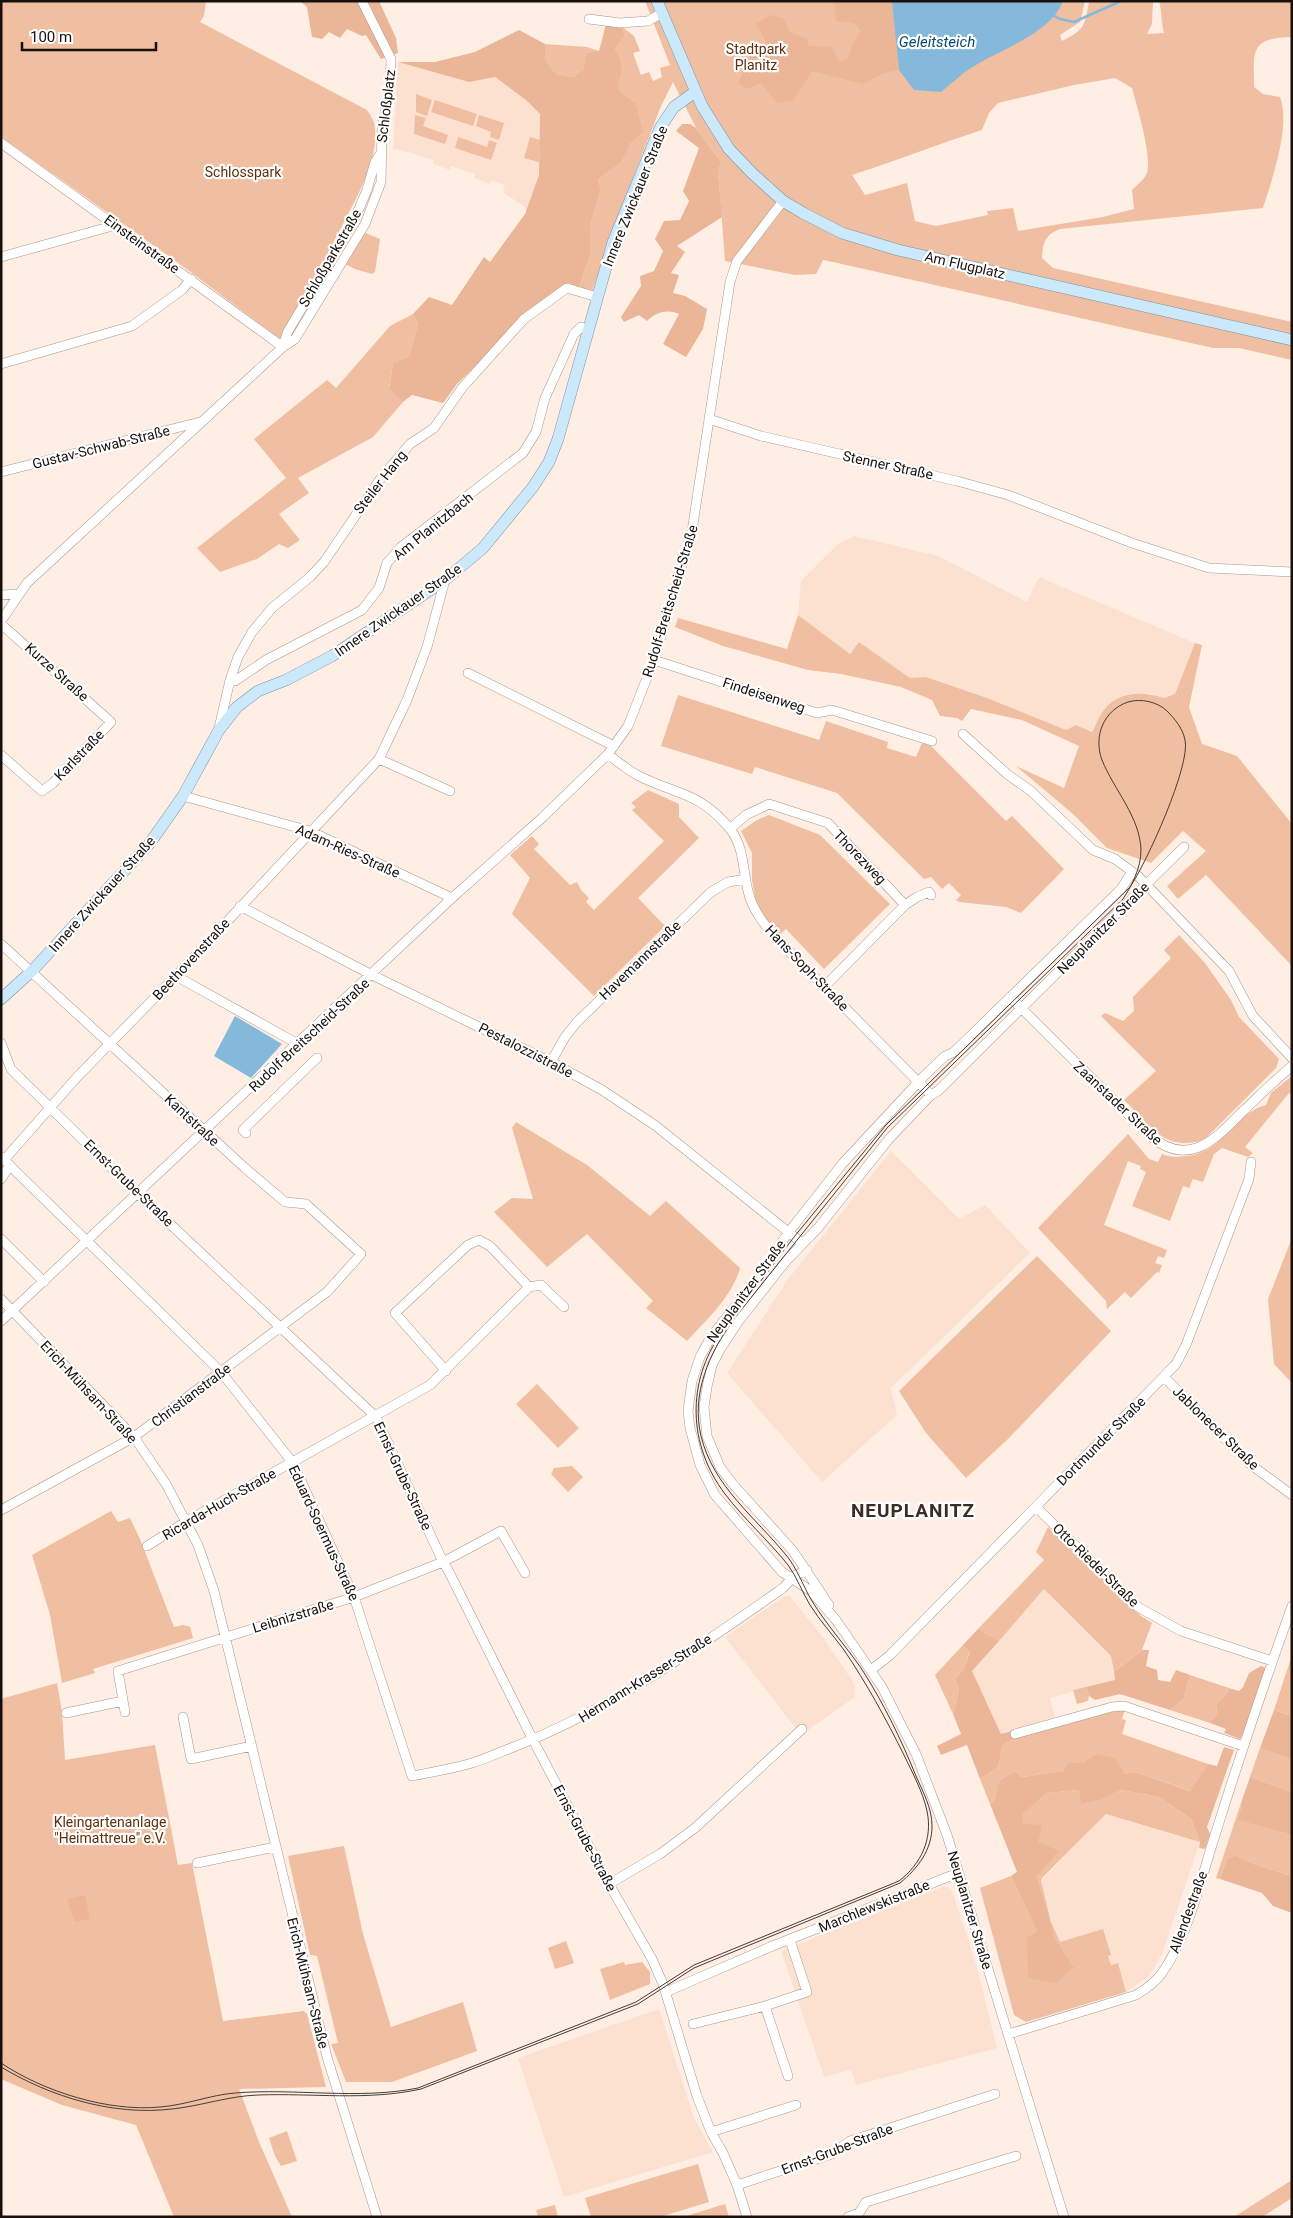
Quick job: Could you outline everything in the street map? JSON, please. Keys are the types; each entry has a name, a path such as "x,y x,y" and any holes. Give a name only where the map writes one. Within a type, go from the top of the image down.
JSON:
{"main road":[{"path":"657,1 695,92"},
{"name":"Am Flugplatz","path":"695,92 729,149 783,201 842,232 889,247 1292,340"},
{"name":"Innere Zwickauer Straße","path":"1,999 32,971 150,844 183,796 219,730 237,707 258,691 286,680 332,656 445,580 483,548 533,487 549,462 558,439 613,242 660,128 674,107 695,92"}],"street":[{"name":"Schloßplatz","path":"362,1 391,59 390,89 382,127 381,153"},
{"path":"589,19 620,23 648,21 662,13"},
{"name":"Einsteinstraße","path":"2,143 283,347"},
{"name":"Schloßparkstraße","path":"1,622 18,594 73,538 161,460 283,347 295,339 365,224 381,182 383,161 381,153"},
{"path":"709,418 730,282 737,261 783,201"},
{"path":"1,257 116,225"},
{"path":"1,364 132,326 182,290 191,279"},
{"name":"Steiler Hang","path":"219,730 230,680 238,657 252,632 272,608 310,577 324,562 356,512 381,478 410,444 434,428 462,388 524,319 567,288 597,297"},
{"name":"Am Planitzbach","path":"230,680 235,681 266,660 362,610 378,588 387,562 401,548 523,453 536,432 545,398 574,334 581,327 588,329"},
{"name":"Stenner Straße","path":"709,418 761,436 957,481 1008,495 1193,564 1209,568 1292,572"},
{"name":"Rudolf-Breitscheid-Straße","path":"1,1321 608,754 628,726 654,660 692,531 709,418"},
{"name":"Gustav-Schwab-Straße","path":"1,472 200,422"},
{"name":"Beethovenstraße","path":"1,1178 5,1161 78,1076 176,976 379,759 406,700 423,656 445,580"},
{"path":"1,595 18,594"},
{"name":"Kurze Straße","path":"1,622 112,722"},
{"name":"Findeisenweg","path":"654,660 817,713 832,710 932,741"},
{"path":"468,673 614,746"},
{"name":"Karlstraße","path":"1,755 42,791 53,783 112,722"},
{"path":"964,734 1007,774 1031,791 1093,850 1115,859 1146,885 1229,971 1253,1016 1292,1058"},
{"name":"Hans-Soph-Straße","path":"608,754 636,774 698,799 711,808 730,829 742,854 750,899 765,925 918,1082"},
{"path":"379,759 450,791"},
{"name":"Adam-Ries-Straße","path":"183,796 310,831 452,898"},
{"name":"Thorezweg","path":"730,829 746,815 770,804 828,824 905,905"},
{"name":"Neuplanitzer Straße","path":"836,1620 828,1602 807,1570 725,1474 707,1436 704,1407 711,1369 721,1348 738,1322 802,1243 811,1236 889,1139 931,1095 938,1091 1022,1009 1184,847"},
{"name":"Neuplanitzer Straße","path":"1064,2217 947,1835 916,1754 871,1670 836,1620 812,1591 782,1572 715,1495 705,1477 692,1443 688,1411 694,1372 704,1347 776,1253 788,1233 843,1163 918,1082 945,1056 954,1052 1120,889 1132,872"},
{"name":"Havemannstraße","path":"551,1062 565,1037 577,1022 711,892 728,882 746,879"},
{"path":"824,986 905,905 929,892 931,895"},
{"name":"Pestalozzistraße","path":"240,906 372,975 551,1062 602,1090 656,1126 788,1233"},
{"name":"Kantstraße","path":"1,944 205,1132 285,1202 306,1204 361,1254"},
{"path":"176,976 298,1044"},
{"path":"1010,997 1022,1009"},
{"name":"Zaanstader Straße","path":"1022,1009 1159,1144 1185,1151 1205,1146 1224,1131 1292,1066"},
{"name":"Ernst-Grube-Straße","path":"1,1044 11,1069 137,1193 376,1417 443,1562 609,1884 652,1959 666,1992"},
{"name":"Rudolf-Breitscheid-Straße","path":"246,1133 243,1130 318,1058"},
{"path":"918,1082 931,1095"},
{"name":"Eduard-Soermus-Straße","path":"5,1161 221,1372 293,1463 354,1597 412,1776"},
{"name":"Dortmunder Straße","path":"871,1670 889,1656 1176,1364 1186,1345 1249,1179 1251,1162"},
{"name":"Neuplanitzer Straße","path":"788,1233 802,1243"},
{"path":"1,1239 44,1282"},
{"path":"446,1371 395,1313 468,1245 479,1240 490,1246 529,1288 541,1285 564,1307"},
{"name":"Christianstraße","path":"1,1510 134,1437 327,1292 361,1254"},
{"name":"Ricarda-Huch-Straße","path":"147,1546 187,1521 430,1386 529,1288"},
{"name":"Erich-Mühsam-Straße","path":"1,1299 134,1437 166,1484 198,1545 214,1591 327,2058 377,2217"},
{"name":"Jablonecer Straße","path":"1164,1377 1250,1464 1292,1495"},
{"name":"Otto-Riedel-Straße","path":"1036,1507 1138,1607 1181,1631 1272,1662"},
{"name":"Leibnizstraße","path":"125,1712 118,1671 354,1597 443,1562 501,1531 525,1573"},
{"name":"Hermann-Krasser-Straße","path":"412,1776 472,1763 534,1740 583,1717 633,1689 783,1588 792,1578 807,1570"},
{"name":"Allendestraße","path":"1009,2034 1136,1995 1150,1986 1162,1974 1178,1945 1243,1746 1292,1606"},
{"path":"66,1713 123,1701"},
{"path":"1015,1734 1112,1707 1124,1706 1243,1746"},
{"path":"183,1717 191,1759 252,1746"},
{"path":"609,1884 660,1854 695,1828 802,1729"},
{"path":"197,1863 275,1846"},
{"name":"Marchlewskistraße","path":"666,1992 958,1873"},
{"path":"693,2024 765,2006 807,1992 790,1940"},
{"path":"666,1992 697,2096 711,2132 723,2153 737,2185 747,2217"},
{"path":"765,2006 788,2076"},
{"name":"Ernst-Grube-Straße","path":"737,2185 832,2154 850,2141 995,2094"},
{"path":"711,2132 796,2105"},
{"path":"848,2217 859,2213 866,2202 1016,2156"}],"shaded area":[{"path":"398,62 469,82 495,77 526,100 540,114 539,175 527,209 503,192 505,185 491,180 489,184 474,178 475,174 451,166 450,170 433,164 434,160 393,149"},
{"path":"854,536 938,556 1027,602 1039,577 1195,643 1175,694 1164,698 1147,693 1102,711 1092,732 1076,725 1066,730 987,698 927,677 910,678 859,642 850,654 798,615 801,581 837,545"},
{"path":"891,1151 959,1219 985,1205 1030,1253 891,1388 897,1415 822,1482 727,1373 789,1278"},
{"path":"1044,1589 1111,1656 1115,1680 1050,1698 1055,1717 1001,1734 972,1671"},
{"path":"785,1596 790,1596 824,1639 854,1683 855,1697 801,1735 725,1637"},
{"path":"1106,1814 1200,1842 1162,1954 1149,1976 1126,1992 1118,1964 1111,1965 1108,1956 1110,1956 1060,1942 1051,1922 1041,1881"},
{"path":"942,1887 948,1887 952,1890 977,1967 997,2048 856,2085 851,2069 824,2077 781,1951"},
{"path":"659,2009 694,2118 713,2152 564,2197 518,2058"}],"green space":[{"name":"Schlosspark","path":"1,1 206,1 204,16 200,22 367,110 375,126 375,141 370,167 353,205 280,339 177,262 1,137"},
{"path":"300,1 379,1 396,38 398,53 381,59 366,35 362,36 347,29 340,38 329,32 322,39 312,37 307,7"},
{"name":"Stadtpark Planitz","path":"645,1 1085,1 1080,22 1060,35 1062,41 1080,30 1083,26 1089,1 1153,1 1152,24 1147,34 1164,33 1159,1 1292,1 1292,37 1268,40 1261,44 1255,56 1254,87 1263,94 1280,97 1283,109 1282,137 1279,152 1263,208 1060,229 1051,234 1046,240 1042,258 1053,268 1292,322 1292,360 1239,348 1213,348 823,260 816,274 795,275 725,261 718,171 721,162 696,128 673,82 661,106 614,227 592,292 579,287 590,256 590,226 601,189 598,180 622,162 630,142 635,102 621,95 617,88 621,64 615,48 621,26 634,36 640,51 633,53 641,75 649,72 653,81 662,77 660,68 670,65","holes":["1115,78 1132,88 1143,131 1148,165 1146,176 1132,190 1134,209 1103,217 1018,231 1013,208 987,211 988,215 936,226 915,221 907,183 865,195 852,175 982,130 989,113 998,103 1074,85"]},
{"name":"Stadtpark Planitz","path":"834,1 892,1 899,70 884,73 863,84 812,71 793,101 777,103 761,83 746,89 738,83 748,60 745,56 766,42 756,24 770,15 783,18 790,32 806,38 809,46 831,47 840,62 848,58 853,43 861,31 854,23 836,21"},
{"path":"606,24 621,26 624,36 615,48 621,63 618,89 635,102 643,132 630,143 622,162 598,180 601,189 590,226 590,256 579,287 568,283 525,318 457,384 443,403 412,395 403,402 389,389 393,363 409,356 418,324 413,314 429,297 452,305 484,257 490,262 525,214 539,175 540,114 526,100 495,77 469,82 398,62 435,62 475,52 519,30 545,44 545,59 556,74 573,77 584,69 586,54 599,51"},
{"path":"545,44 587,47 599,51 584,69 573,77 556,74 545,59"},
{"path":"416,94 432,100 427,116 416,112"},
{"path":"435,100 477,114 473,126 431,112"},
{"path":"415,115 426,118 423,126 448,135 445,144 414,134"},
{"path":"479,115 504,123 499,140 490,137 491,132 476,126"},
{"path":"682,124 690,124 696,128 721,162 718,171 722,217 677,246 685,252 671,273 679,275 673,293 685,296 707,309 703,329 686,357 663,344 679,314 662,312 654,315 647,321 639,315 624,322 621,317 641,286 640,276 654,271 663,251 655,239 664,221 680,220 689,201 683,191 699,148 676,131"},
{"path":"458,137 487,147 489,140 497,143 491,160 455,148"},
{"path":"530,137 540,140 539,162 524,158"},
{"path":"363,232 380,239 375,272 372,274 345,264"},
{"path":"413,314 418,324 409,356 393,363 389,388 403,402 373,437 298,478 309,493 279,514 300,540 288,548 279,544 257,559 220,572 197,548 286,478 254,439 327,380 336,388 390,326"},
{"path":"798,615 850,654 859,642 910,678 926,677 987,698 1066,730 1076,725 1092,732 1101,713 1109,704 1123,696 1147,694 1164,698 1175,694 1195,643 1202,645 1189,707 1202,744 1237,756 1292,824 1292,966 1206,875 1178,899 1167,886 1206,851 1183,831 1151,863 1107,848 1073,814 1016,766 1064,788 1079,746 1022,720 971,709 962,721 957,718 940,716 932,700 901,687 841,674 808,670 723,646 675,627 678,618 787,649"},
{"path":"678,695 819,740 826,721 888,742 887,748 916,757 922,743 931,746 1006,821 1012,816 1064,869 1021,913 1006,907 959,902 956,900 961,895 949,883 942,889 931,877 924,879 837,793 755,767 752,774 661,746"},
{"path":"648,790 679,804 679,817 699,838 638,898 665,926 594,996 512,914 530,878 510,855 532,836 539,844 534,849 570,885 577,882 581,890 589,898 586,902 594,910 664,841 632,810 636,807 631,803"},
{"path":"769,815 820,835 890,904 824,969 786,929 779,935 761,912 755,897 752,880 752,853 741,831 757,820"},
{"path":"1179,935 1205,963 1231,1000 1239,1017 1279,1059 1276,1068 1204,1140 1190,1143 1178,1142 1159,1134 1124,1100 1156,1071 1101,1016 1105,1013 1123,1021 1134,1011 1133,997 1171,958 1164,950"},
{"path":"1292,1076 1292,1095 1289,1093 1245,1147 1253,1153 1248,1157 1222,1148 1214,1154 1203,1182 1193,1179 1189,1188 1183,1186 1170,1221 1132,1206 1146,1172 1140,1169 1141,1166 1128,1161 1104,1225 1167,1250 1164,1258 1158,1256 1155,1263 1162,1265 1159,1273 1157,1272 1131,1298 1125,1292 1107,1309 1106,1301 1038,1228 1128,1134 1149,1159 1158,1162 1162,1154 1178,1157 1201,1152 1221,1139 1246,1115 1266,1105 1271,1093"},
{"path":"516,1122 587,1165 650,1216 666,1201 740,1268 725,1298 687,1341 646,1308 653,1301 587,1234 547,1267 494,1212 512,1198 533,1199 512,1128"},
{"path":"1292,1238 1292,1383 1274,1364 1268,1299"},
{"path":"1037,1256 1111,1331 1009,1438 966,1478 926,1433 899,1391"},
{"path":"537,1384 579,1428 558,1448 516,1404"},
{"path":"572,1466 583,1477 568,1492 551,1474 554,1468"},
{"path":"111,1511 118,1522 130,1518 174,1627 183,1625 190,1627 193,1638 93,1669 95,1673 62,1683 50,1615 32,1555"},
{"path":"1048,1527 1141,1616 1152,1623 1142,1650 1114,1672 1111,1656 1044,1589 999,1641 978,1629 1044,1560 1036,1552"},
{"path":"978,1629 999,1641 972,1671 1001,1734 1012,1731 1017,1737 1003,1745 998,1767 980,1779 967,1745 941,1755 937,1746 961,1734 953,1714 959,1689 955,1679 964,1668 970,1652 963,1645"},
{"path":"963,1645 970,1651 964,1668 955,1679 959,1689 953,1714 935,1675"},
{"path":"1142,1650 1149,1650 1146,1666 1157,1670 1158,1680 1170,1682 1176,1670 1190,1675 1184,1698 1170,1710 1120,1694 1095,1700 1089,1696 1086,1687 1115,1680 1114,1672"},
{"path":"1292,1655 1292,1716 1274,1710"},
{"path":"1261,1666 1266,1668 1246,1731 1240,1739 1224,1733 1226,1729 1210,1723 1217,1714 1216,1704 1225,1696 1229,1688 1239,1691 1243,1687 1249,1673"},
{"path":"1190,1675 1229,1688 1225,1696 1216,1704 1217,1714 1210,1723 1170,1710 1184,1698"},
{"name":"Kleingartenanlage \"Heimattreue\" e.V.","path":"57,1683 62,1712 65,1760 155,1745 178,1865 192,1863 223,2021 304,2011 307,2014 326,2087 239,2089 259,2142 292,2217 174,2217 136,2125 62,2105 1,2079 1,1699"},
{"path":"1086,1687 1089,1696 1088,1701 1077,1704 1073,1690"},
{"path":"1114,1709 1125,1709 1122,1719 1126,1720 1122,1734 1208,1764 1191,1791 1136,1772 1125,1774 1095,1754 1082,1763 1067,1763 1063,1771 1022,1777 1016,1771 999,1780 994,1801 990,1804 980,1779 998,1767 1003,1745 1017,1737"},
{"path":"1274,1710 1292,1716 1292,1760 1260,1748"},
{"path":"1224,1747 1234,1750 1207,1827 1210,1834 1205,1849 1199,1848 1200,1842 1191,1819 1159,1797 1121,1790 1101,1800 1081,1804 1078,1790 1047,1793 1022,1814 1023,1824 1042,1825 1038,1842 1059,1851 1037,1876 1055,1938 1074,1967 1056,1983 1028,1978 1027,1938 1037,1932 1011,1876 1017,1872 990,1804 994,1801 999,1780 1016,1771 1022,1777 1063,1771 1067,1763 1082,1763 1095,1754 1115,1758 1125,1774 1136,1772 1190,1791 1208,1764 1217,1766"},
{"path":"1260,1748 1292,1760 1292,1792 1250,1777"},
{"path":"1250,1777 1292,1792 1292,1835 1238,1820 1242,1807 1240,1806"},
{"path":"1078,1790 1081,1803 1101,1800 1121,1790 1159,1797 1191,1819 1200,1842 1106,1814 1042,1878 1041,1881 1051,1922 1060,1942 1103,1929 1111,1955 1108,1956 1111,1965 1118,1963 1126,1992 1026,2022 1014,2015 980,1888 1011,1876 1037,1932 1074,1967 1055,1938 1037,1876 1038,1842 1023,1824 1021,1814 1047,1793"},
{"path":"1240,1806 1242,1807 1239,1820 1292,1835 1292,1876 1254,1864 1235,1855 1227,1859 1220,1879 1216,1878"},
{"path":"344,1846 363,1934 391,2027 463,2002 477,2051 392,2082 346,2082 331,2044 338,2043 317,1956 310,1955 288,1856"},
{"path":"1235,1855 1254,1864 1292,1876 1292,1913 1273,1906 1262,1893 1220,1879 1227,1859"},
{"path":"85,1895 90,1919 75,1922 67,1899"},
{"path":"566,1941 574,1963 555,1969 548,1948"},
{"path":"624,1962 625,1965 642,1962 650,1972 650,1984 610,2000 600,1969"},
{"path":"287,2131 297,2161 281,2166 275,2156 269,2138"},
{"path":"698,2164 709,2202 660,2217 591,2217 585,2198"},
{"path":"1292,2180 1292,2198 1262,2217 1234,2217"},
{"path":"725,2204 729,2217 683,2217"},
{"path":"555,2205 558,2217 538,2217 536,2210"}],"water":[{"name":"Geleitsteich","path":"892,1 1063,1 1057,13 1036,32 982,61 941,92 914,90 899,70"},
{"path":"235,1016 282,1044 251,1078 214,1056"}],"waterway":[{"path":"1051,14 1060,19 1074,22 1121,1"}],"tram line":[{"path":"1,2063 37,2083 78,2098 99,2103 140,2108 170,2106 235,2093 350,2094 418,2088 636,2002 694,1965 899,1881 914,1867 924,1850 928,1831 927,1811 917,1782 868,1689 844,1650 810,1605 791,1570 732,1503 713,1475 704,1455 698,1434 697,1392 710,1351 722,1332 794,1237 886,1125 1130,887 1137,875 1146,858 1166,814 1185,753 1185,740 1182,732 1176,721 1167,711 1159,705 1149,702 1138,700 1128,702 1113,711 1107,718 1100,733 1099,742 1102,760 1131,815 1140,838 1141,850 1138,870 1133,882 1130,888 1123,899 887,1128 733,1320 716,1347 700,1390 698,1405 701,1436 715,1470 736,1500 790,1560 817,1610 855,1659 869,1681 904,1748 927,1800 932,1819 930,1843 923,1858 913,1871 900,1883 694,1968 638,2004 421,2089 401,2093 360,2096 247,2096 172,2109 127,2110 83,2102 62,2095 20,2078 1,2067"}],"district":[{"name":"NEUPLANITZ","path":"913,1510"}]}
